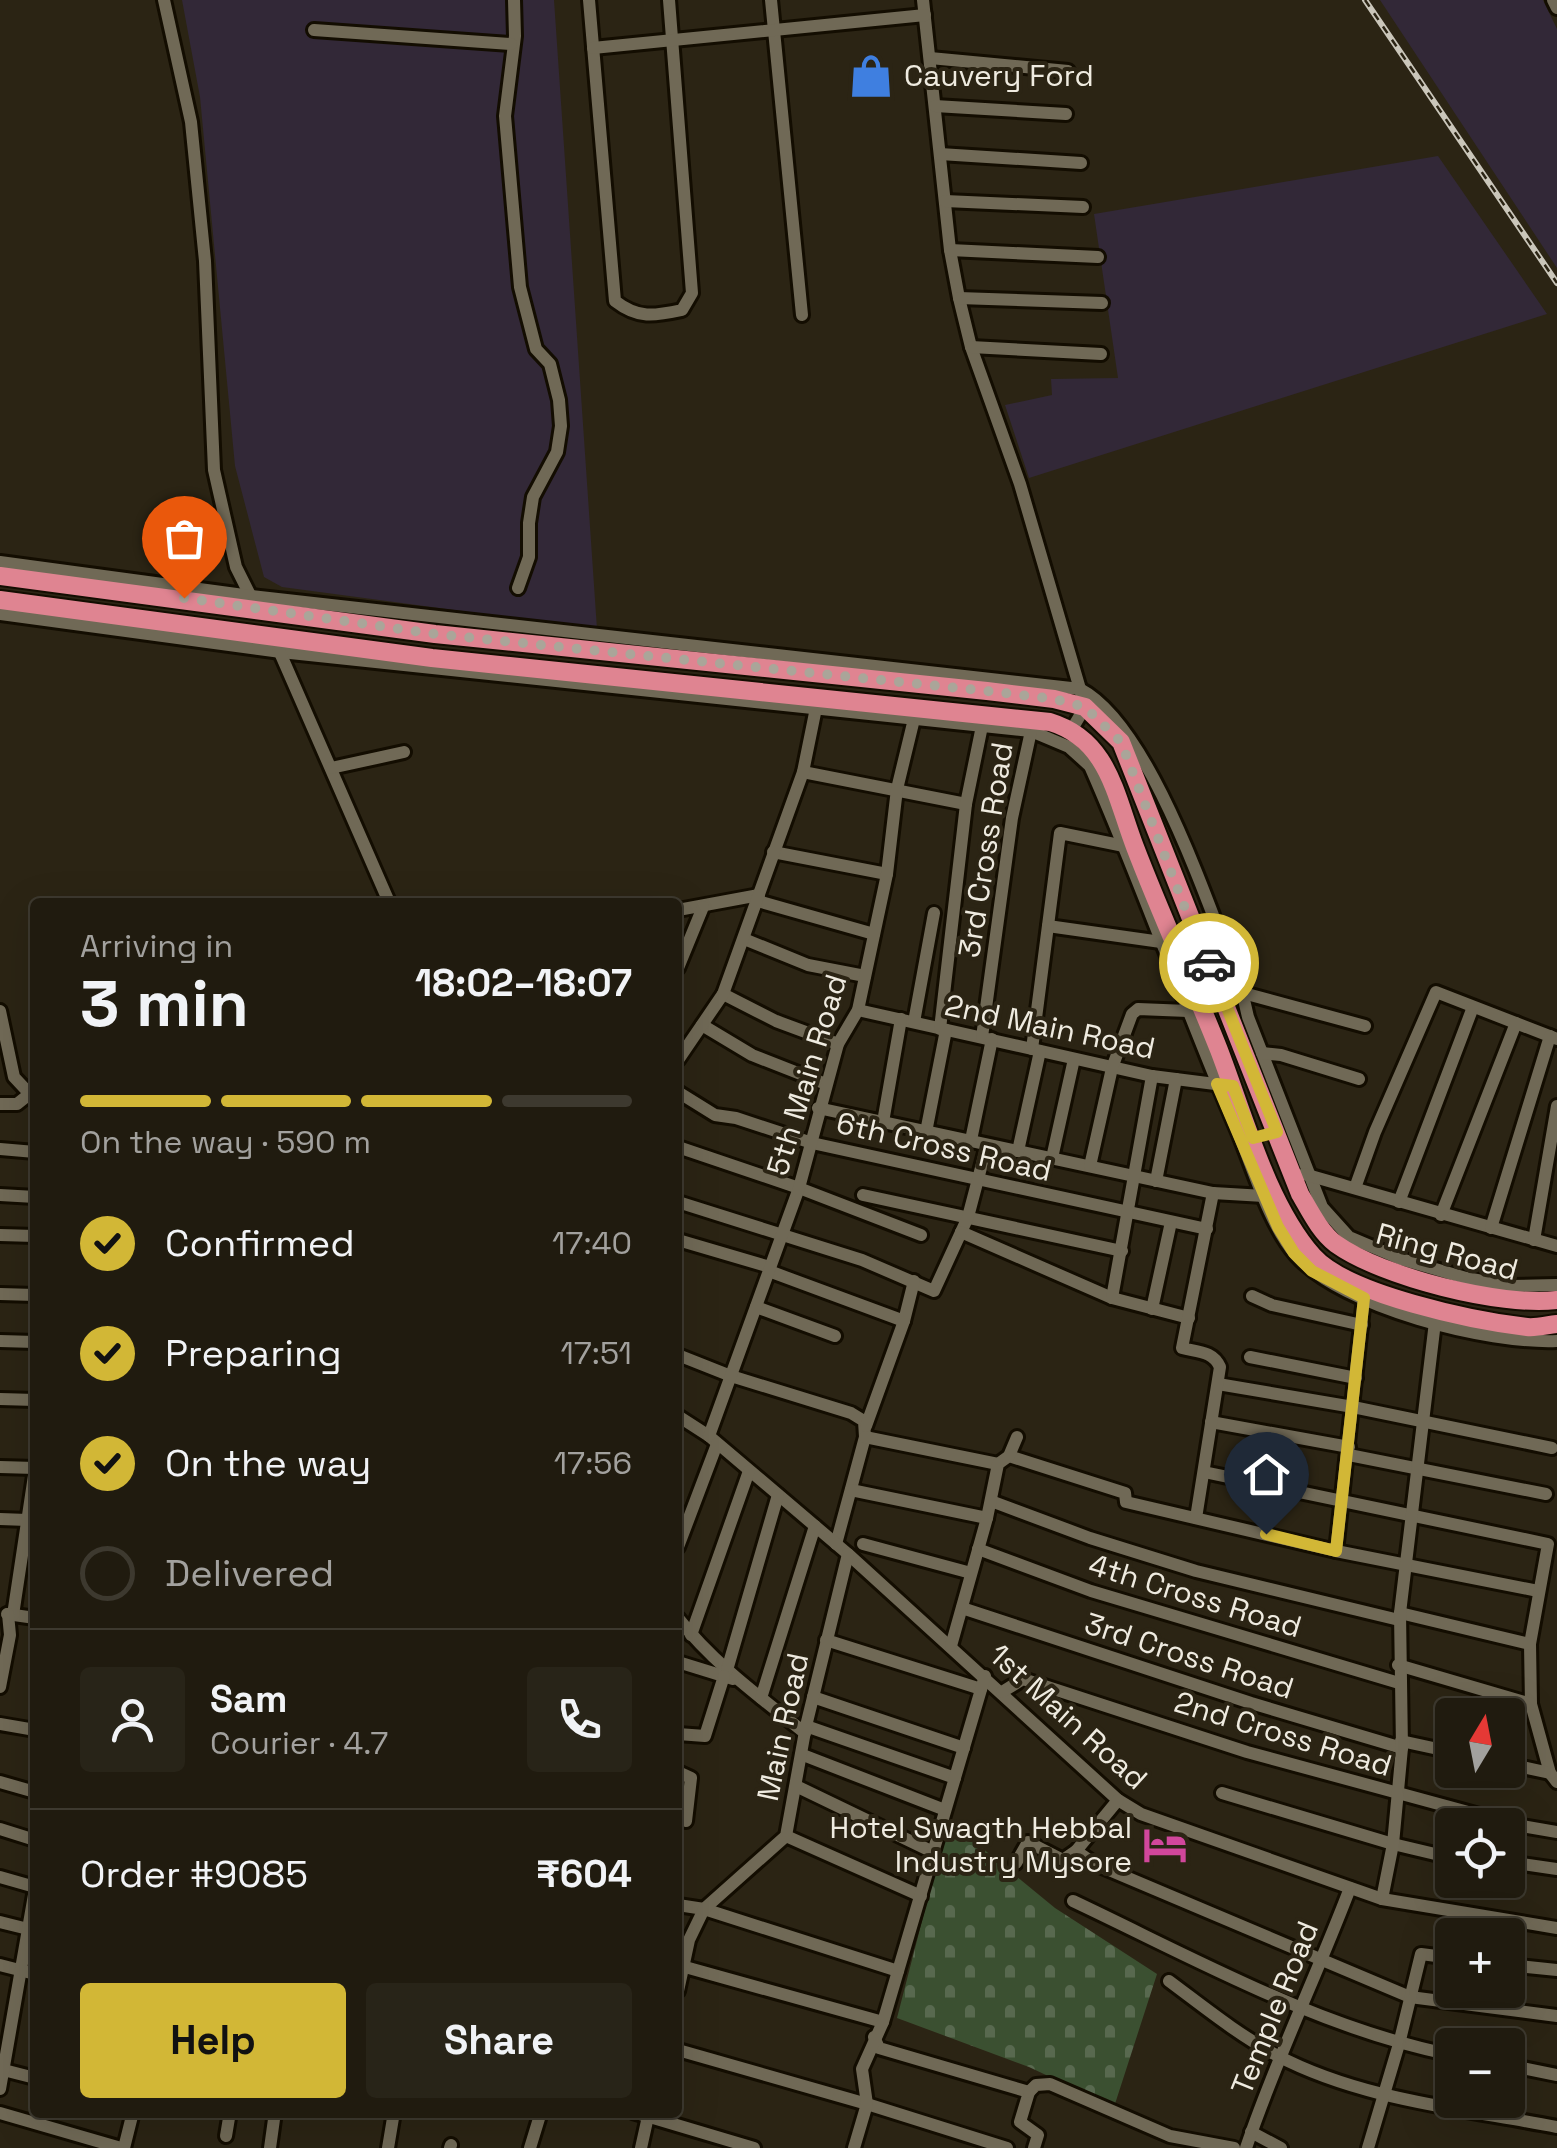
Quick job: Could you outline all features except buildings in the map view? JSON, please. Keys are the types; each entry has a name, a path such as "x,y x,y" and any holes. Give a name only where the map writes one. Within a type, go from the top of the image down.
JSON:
{"highway":[{"path":"0,576 254,602 435,634 1054,699 1083,698"},
{"path":"0,600 432,658 1050,722 1072,729"},
{"name":"Ring Road","path":"1083,698 1121,742 1277,1132 1300,1174 1300,1194 1333,1242 1374,1266 1443,1285 1531,1303 1557,1300"},
{"name":"Ring Road","path":"1072,729 1100,756 1225,1085 1253,1138 1270,1193 1316,1260 1364,1288 1437,1309 1530,1328 1557,1324"},
{"path":"1253,1138 1277,1132"}],"street":[{"path":"164,0 191,122 206,261 214,470 236,567 254,602"},
{"path":"514,0 515,36 505,116 520,287 536,349 550,364 559,400 560,426 557,452 533,497 529,557 518,588"},
{"path":"590,0 616,301 631,313 659,315 682,310 692,293 669,0"},
{"path":"771,0 802,315"},
{"path":"1553,0 1557,8"},
{"path":"593,48 672,42 924,7 950,250 959,298 971,347 1020,484 1083,698 1072,729"},
{"path":"314,30 512,44"},
{"path":"930,58 1068,71"},
{"path":"935,106 1066,114"},
{"path":"940,154 1081,163"},
{"path":"945,201 1083,208"},
{"path":"950,250 1098,258"},
{"path":"959,298 1102,303"},
{"path":"971,347 1101,354"},
{"path":"0,562 254,602"},
{"path":"0,614 281,652 1031,731 1069,747 1090,766 1188,1011 1225,1085 1294,1253 1312,1271 1406,1315 1500,1337 1557,1342"},
{"path":"266,634 281,652 387,898"},
{"path":"1083,698 1112,712 1148,763 1242,991 1300,1174 1322,1207 1349,1237 1400,1259 1510,1286 1557,1285"},
{"path":"682,1054 722,994 744,939 803,772 816,708"},
{"name":"5th Main Road","path":"682,1535 730,1376 799,1188 838,1044 858,1010 887,874 897,789 914,719"},
{"path":"926,1132 943,1029 966,804 982,726"},
{"name":"3rd Cross Road","path":"971,1140 1012,818 1031,731"},
{"path":"331,768 404,752"},
{"path":"803,772 966,804"},
{"path":"1018,1151 1036,1050 1060,833 1124,846"},
{"path":"774,852 887,874"},
{"path":"682,910 758,898 874,934"},
{"path":"682,958 703,908"},
{"path":"882,1122 934,913"},
{"path":"1048,926 1161,942"},
{"path":"744,939 808,965 865,976"},
{"path":"1221,987 1365,1026"},
{"path":"1355,1188 1436,992 1554,1037 1491,1228"},
{"path":"722,994 776,1021 838,1044"},
{"path":"1399,1202 1473,1007"},
{"path":"1090,1166 1112,1068 1129,1019 1138,1009 1188,1011"},
{"name":"2nd Main Road","path":"858,1010 1112,1068 1225,1085"},
{"path":"0,1011 14,1077 30,1091"},
{"path":"1441,1215 1516,1023"},
{"path":"702,1025 752,1055 826,1084"},
{"path":"1262,1053 1306,1062 1360,1080"},
{"path":"1052,1158 1074,1059"},
{"path":"1112,1298 1152,1076"},
{"path":"1156,1181 1176,1079"},
{"path":"0,1104 16,1104 30,1093"},
{"name":"6th Cross Road","path":"682,1095 715,1116 736,1118 812,1142 1207,1229"},
{"path":"1534,1240 1557,1106"},
{"path":"818,1108 1213,1193 1270,1193"},
{"path":"682,1203 783,1233 934,1292 968,1216 987,1145"},
{"path":"0,1149 30,1152"},
{"path":"682,1149 799,1188 921,1236"},
{"path":"1300,1174 1557,1246"},
{"path":"1196,1518 1220,1367 1216,1358 1182,1348 1213,1193"},
{"path":"862,1194 1122,1252"},
{"path":"0,1195 30,1196"},
{"path":"1152,1308 1171,1222"},
{"path":"961,1232 1112,1298 1189,1318"},
{"path":"0,1235 30,1236"},
{"path":"682,1241 770,1269 904,1320"},
{"path":"836,1544 865,1432 914,1281"},
{"path":"0,1294 30,1295"},
{"path":"1252,1296 1272,1306 1362,1325"},
{"path":"1336,1551 1364,1298"},
{"path":"756,1308 835,1336"},
{"path":"1382,1899 1398,1795 1400,1617 1435,1322"},
{"path":"0,1341 30,1342"},
{"path":"682,1357 730,1376 850,1413 864,1421 865,1432"},
{"path":"1250,1358 1356,1378"},
{"path":"1218,1384 1552,1448"},
{"path":"0,1399 30,1400"},
{"name":"1st Main Road","path":"682,1419 713,1440 848,1554 951,1646 983,1683 1002,1692 1118,1800 1140,1814 1382,1899 1557,1928"},
{"path":"1211,1422 1546,1494"},
{"path":"865,1432 1003,1460 1125,1492 1126,1502 1336,1551 1538,1592"},
{"path":"951,1646 1003,1460 1017,1437"},
{"path":"0,1467 30,1468"},
{"path":"691,1635 749,1471"},
{"path":"1204,1472 1548,1544 1530,1644 1531,1704 1554,1778"},
{"path":"851,1490 987,1518"},
{"path":"682,1734 705,1736 730,1676 778,1496"},
{"path":"0,1687 10,1635 7,1614 30,1500"},
{"path":"991,1501 1196,1572 1530,1644"},
{"path":"0,1518 27,1520"},
{"path":"761,1698 814,1526"},
{"path":"863,1544 971,1573"},
{"name":"4th Cross Road","path":"978,1550 1092,1592 1399,1683"},
{"name":"Main Road","path":"682,1960 704,1910 786,1836 805,1730 848,1554"},
{"name":"3rd Cross Road","path":"962,1608 1251,1703 1401,1744 1435,1749"},
{"path":"682,1623 730,1676 805,1730 955,1778"},
{"path":"826,1640 983,1683 883,2022 862,2069 868,2104 854,2148"},
{"path":"682,1663 730,1676"},
{"path":"1398,1665 1531,1704"},
{"name":"2nd Cross Road","path":"1002,1692 1023,1679 1247,1752 1398,1795 1557,1832"},
{"path":"813,1697 964,1748"},
{"path":"0,1724 30,1729"},
{"path":"803,1755 945,1810"},
{"path":"1525,1769 1554,1778"},
{"path":"682,1774 691,1778 686,1821"},
{"path":"0,1782 30,1791"},
{"path":"796,1786 933,1852"},
{"path":"1222,1793 1435,1854"},
{"path":"1016,1863 1028,1842 1063,1860 1076,1852 1118,1800"},
{"path":"0,1830 30,1839"},
{"path":"786,1836 922,1896"},
{"path":"1076,1852 1095,1864 1410,1997 1557,2016"},
{"path":"1525,1865 1557,1870"},
{"path":"0,1877 30,1886"},
{"name":"Temple Road","path":"1246,2148 1350,1888"},
{"path":"1073,1901 1301,2008 1400,2044 1435,2051"},
{"path":"682,1906 898,1971"},
{"path":"0,2089 6,2015 28,1972 30,1917"},
{"path":"0,1922 28,1929"},
{"path":"1368,2148 1400,2044 1420,1954 1435,1956"},
{"path":"0,1965 28,1972"},
{"path":"1525,1966 1557,1970"},
{"path":"682,1967 883,2022"},
{"path":"1169,1981 1239,2034 1280,2057 1338,2081 1386,2094 1557,2126"},
{"path":"874,2037 879,2048 1028,2092"},
{"path":"682,2051 1007,2148"},
{"path":"2,2069 30,2077"},
{"path":"1525,2069 1557,2075"},
{"path":"1034,2148 1038,2135 1020,2122 1028,2092 1036,2085 1050,2084 1168,2142 1234,2148"},
{"path":"0,2113 122,2148 132,2118"},
{"path":"226,2136 229,2118"},
{"path":"270,2148 274,2118"},
{"path":"388,2148 393,2118"},
{"path":"530,2148 539,2118"},
{"path":"641,2148 648,2118"},
{"path":"659,2118 754,2148"},
{"path":"1252,2132 1282,2148"}],"shaded area":[{"path":"182,0 554,0 597,629 282,587 264,577 235,466 200,97"},
{"path":"1380,0 1543,0 1557,29 1557,268"},
{"path":"1438,156 1547,314 1029,478 1005,405 1052,395 1051,379 1118,378 1094,214"}],"green space":[{"path":"948,1820 1055,1908 1157,1974 1114,2107 1029,2067 897,2018"}],"railway":[{"path":"1365,0 1557,283"}],"way so far":[{"path":"184,598 435,634 987,691 1085,707 1121,742 1209,963"}],"place":[{"name":"Cauvery Ford","path":"871,76"},
{"name":"Hotel Swagth Hebbal Industry Mysore","path":"1165,1845"}],"route":[{"path":"1209,963 1277,1132 1253,1138 1233,1086 1217,1084 1278,1227 1294,1253 1312,1271 1364,1298 1336,1551 1266,1534"}]}
